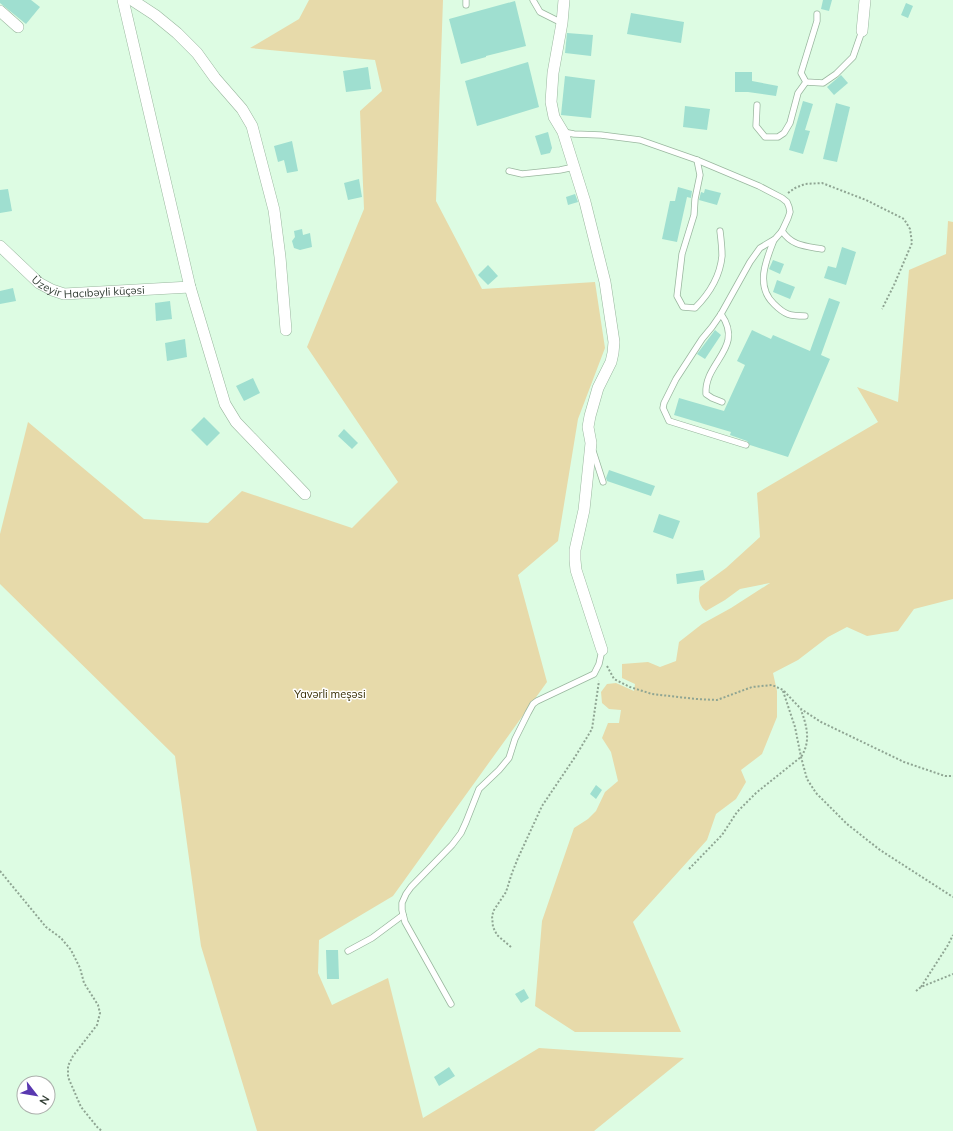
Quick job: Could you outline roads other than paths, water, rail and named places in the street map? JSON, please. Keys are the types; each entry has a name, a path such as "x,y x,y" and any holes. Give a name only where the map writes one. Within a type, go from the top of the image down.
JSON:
{"street":[{"path":"123,0 190,287 225,404 236,422 305,494"},
{"path":"132,0 155,15 177,33 197,53 215,78 242,109 252,126 274,210 280,257 286,330"},
{"path":"564,0 562,22 553,73 551,102 554,117 563,132 585,202 605,282 614,342 610,362 592,405 588,427 591,443 584,510 575,550 576,570 602,650"},
{"path":"862,31 865,0"},
{"path":"0,11 18,27"},
{"name":"Üzeyir Hacıbəyli küçəsi","path":"0,246 39,283 64,294 190,287"}],"lane":[{"path":"533,0 540,12 562,22"},
{"path":"806,82 801,73 817,21 817,14"},
{"path":"806,82 823,83 836,74 853,57 862,31"},
{"path":"756,105 756,126 765,137 778,137 784,133 790,123 798,93 806,82"},
{"path":"563,132 640,140 697,160 759,186 787,202 790,212 782,232 774,240 760,248 721,314 702,339 676,379 663,408 669,421 746,445"},
{"path":"697,160 700,175 695,199 694,215 682,254 677,296 684,307 695,308 712,289 719,272 722,256 720,231"},
{"path":"509,171 522,174 574,167"},
{"path":"782,232 794,243 822,249"},
{"path":"774,240 763,273 762,281 764,290 769,300 781,311 790,316 804,316"},
{"path":"721,314 724,318 728,331 728,342 725,351 711,373 706,394 722,402"},
{"path":"591,443 603,482"},
{"path":"452,1004 405,922 402,903 411,887 440,859 460,833 479,789 509,758 515,739 533,704 594,674 599,664 602,650"},
{"path":"348,951 372,938 403,915"}],"park label":[{"name":"Yavərli meşəsi","path":"330,694"}]}
